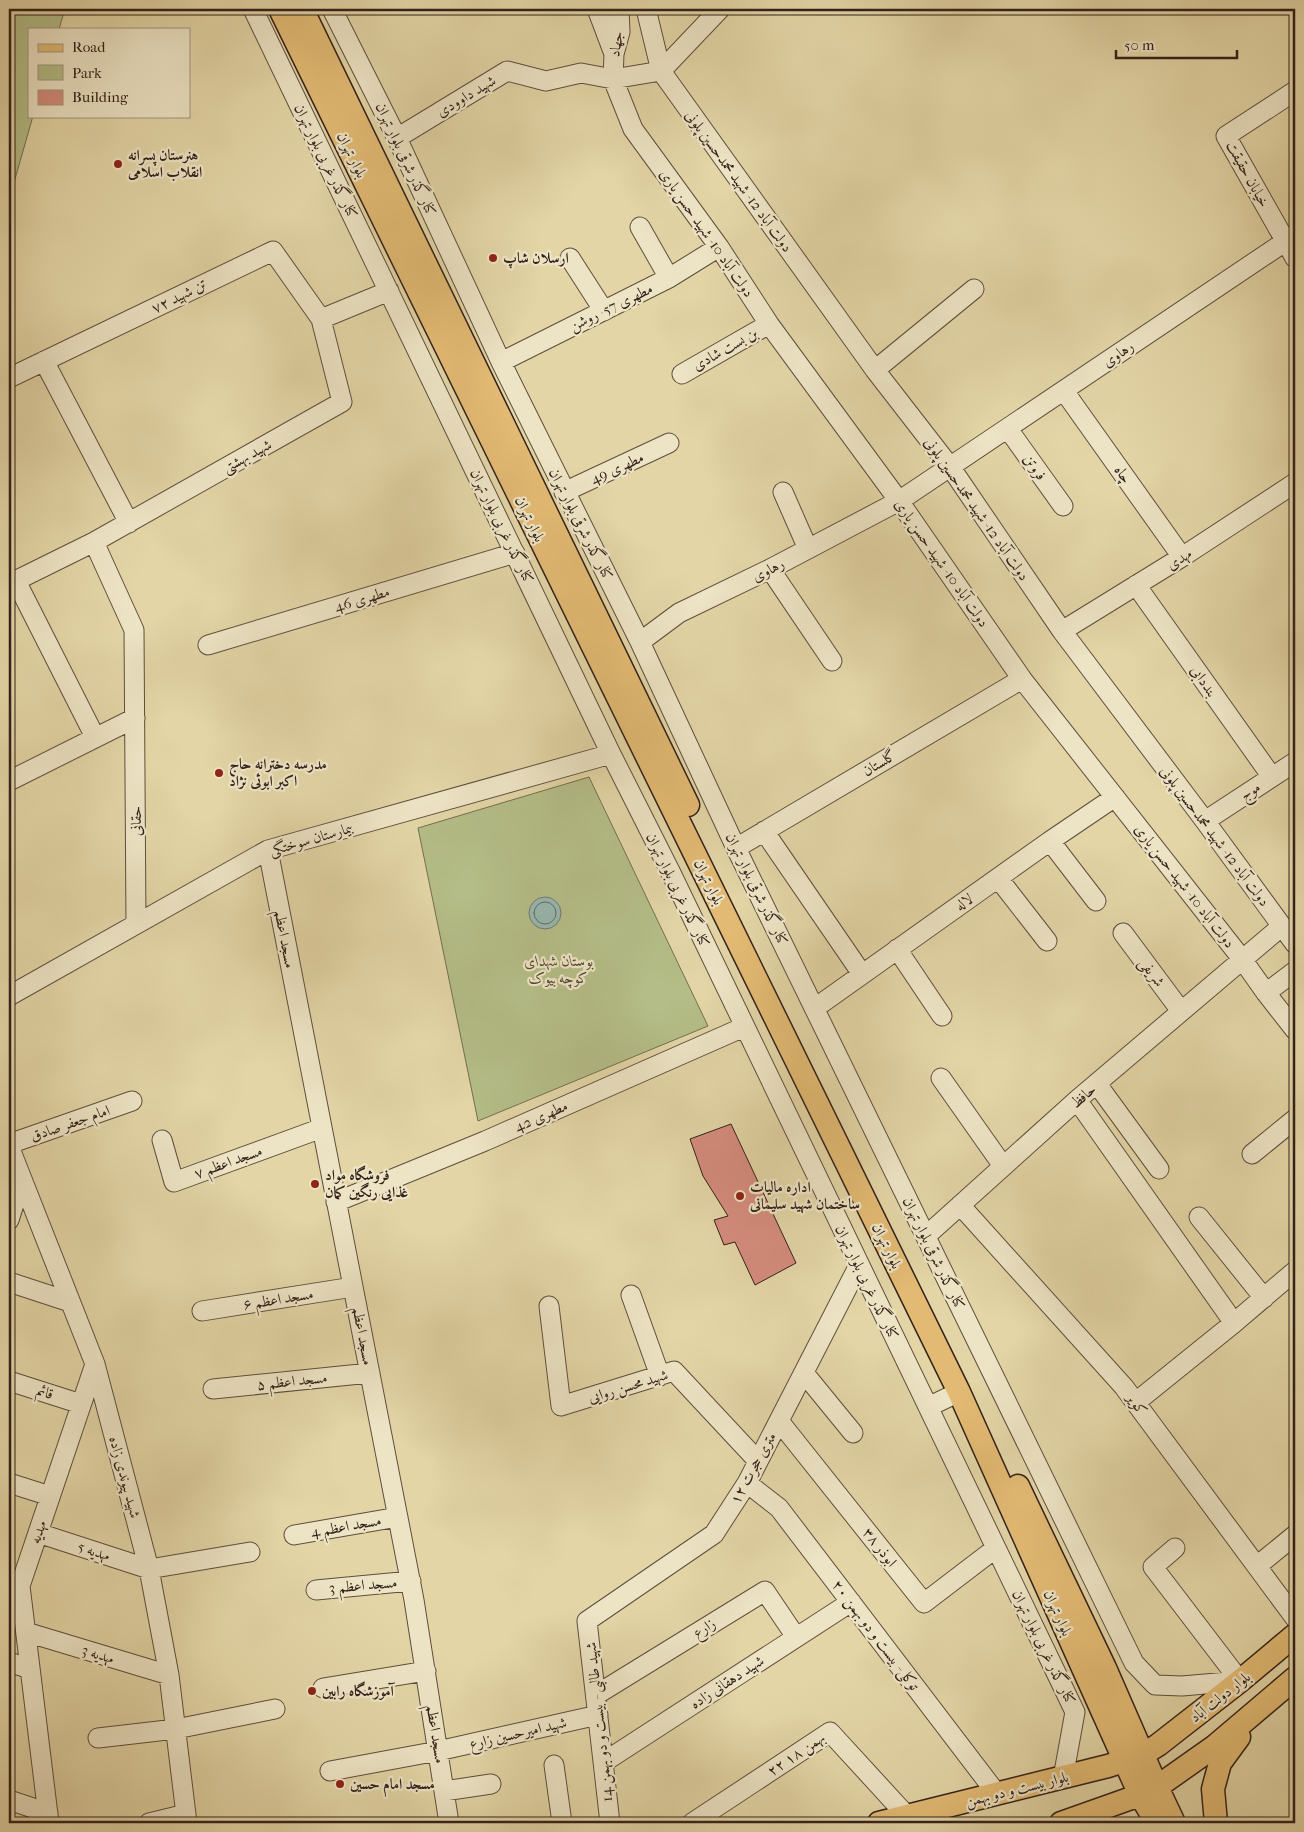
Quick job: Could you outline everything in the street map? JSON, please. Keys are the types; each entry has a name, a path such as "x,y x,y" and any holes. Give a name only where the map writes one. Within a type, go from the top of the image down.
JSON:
{"main road":[{"name":"بلوار تهران","path":"280,9 959,1392 1134,1758"},
{"name":"بلوار تهران","path":"302,9 1105,1668 1134,1758"},
{"name":"بلوار دولت آباد","path":"1134,1758 1179,1729 1295,1635"},
{"path":"1062,1823 1148,1791 1215,1746 1295,1678"},
{"path":"1216,1823 1213,1789 1220,1763 1263,1705"},
{"name":"بلوار بیست و دو بهمن","path":"878,1823 1063,1778 1134,1758"},
{"path":"1134,1758 1148,1791 1157,1823"},
{"path":"1148,1791 1174,1823"}],"street":[{"name":"کنار گذر غربی بلوار تهران","path":"253,9 1075,1712 1063,1778"},
{"name":"کنار گذر شرقی بلوار تهران","path":"332,9 397,138 501,362 564,492 640,642 736,848 1134,1663 1155,1685 1182,1686 1240,1681"},
{"path":"597,9 614,54"},
{"name":"جهاد","path":"613,79 614,54 620,32 619,9"},
{"path":"646,9 661,71"},
{"path":"661,71 720,9"},
{"name":"شهید داوودی","path":"397,138 507,72 546,81 581,73 613,79 661,71"},
{"name":"دولت آباد 12- شهید محمدحسین پلونی","path":"661,71 874,370 951,468 1062,631 1295,944"},
{"name":"دولت آباد 10- شهید حسن یاری","path":"613,79 633,129 719,248 769,324 900,501 1022,679 1242,959 1295,1030"},
{"name":"خیابان حقیقت","path":"1295,91 1226,136 1295,258"},
{"path":"640,227 669,278"},
{"name":"رهاوی","path":"640,642 679,614 900,501 1286,241"},
{"name":"مطهری 57- روشن","path":"501,362 669,278 719,248"},
{"name":"۷۲ تن شهید","path":"9,378 273,251 321,319"},
{"path":"570,258 604,311"},
{"path":"874,370 974,289"},
{"path":"321,319 389,291"},
{"name":"شهید بهشتی","path":"12,582 129,523 342,402 321,319"},
{"name":"بن بست شادی","path":"682,374 769,324"},
{"path":"44,361 129,523"},
{"name":"چاه","path":"1064,391 1182,557"},
{"name":"فروتن","path":"1008,429 1063,506"},
{"name":"مطهری 49","path":"564,492 669,443"},
{"name":"مهدی","path":"1062,631 1182,557 1295,483"},
{"path":"782,492 808,549"},
{"name":"حقانی","path":"94,542 134,630 136,924"},
{"name":"مطهری 46","path":"208,645 515,553"},
{"path":"770,569 832,661"},
{"path":"12,582 95,737"},
{"name":"بنددابی","path":"1136,585 1272,777"},
{"name":"گلستان","path":"736,848 1022,679"},
{"path":"9,781 135,718"},
{"name":"بیمارستان سوختگی","path":"9,996 268,850 611,754"},
{"name":"موج","path":"1205,821 1295,762"},
{"name":"لاله","path":"815,1008 1115,797"},
{"path":"764,831 862,974"},
{"path":"1050,841 1096,901"},
{"name":"مسجد اعظم","path":"268,850 411,1581 449,1823"},
{"path":"998,878 1047,941"},
{"name":"حافظ","path":"926,1236 1078,1100 1282,926"},
{"name":"شریفی","path":"1123,933 1182,1011"},
{"path":"898,949 942,1016"},
{"path":"1266,993 1295,971"},
{"name":"مطهری 42","path":"336,1202 485,1141 744,1028"},
{"path":"941,1078 1003,1166"},
{"path":"1097,1084 1159,1169"},
{"path":"1078,1100 1234,1323"},
{"name":"امام جعفر صادق","path":"9,1145 132,1101"},
{"path":"1252,1154 1295,1119"},
{"name":"مسجد اعظم ۷","path":"162,1140 174,1182 322,1128"},
{"name":"شهید پیوندی زاده","path":"9,1145 17,1182 95,1364 149,1569 170,1676 186,1818"},
{"path":"9,1220 17,1182"},
{"name":"کویر","path":"960,1205 1124,1387 1295,1618"},
{"path":"1199,1217 1264,1298"},
{"name":"۱۲ متری حجرت","path":"588,1620 714,1534 747,1483 859,1265"},
{"path":"1136,1402 1295,1271"},
{"path":"9,1282 70,1302"},
{"name":"مسجد اعظم ۶","path":"202,1311 353,1287"},
{"path":"631,1295 660,1376"},
{"name":"شهید محسن روایی","path":"548,1306 560,1406 674,1371 758,1461"},
{"name":"مهدیه","path":"48,1818 26,1632 14,1585 38,1533 95,1364"},
{"name":"مسجد اعظم ۵","path":"213,1389 370,1373"},
{"path":"804,1373 853,1434"},
{"name":"قائم","path":"9,1380 81,1404"},
{"path":"928,1407 959,1392"},
{"name":"۳۸ ابوذر","path":"779,1420 924,1603 996,1548"},
{"path":"9,1483 50,1496"},
{"name":"توکلی- بیست و دو بهمن ۲۰","path":"747,1483 779,1508 997,1794"},
{"name":"مسجد اعظم 4","path":"294,1535 398,1517"},
{"name":"مهدیه 5","path":"38,1533 149,1569"},
{"path":"1257,1566 1295,1535"},
{"path":"1174,1548 1153,1567 1240,1681"},
{"path":"149,1569 250,1552"},
{"path":"1059,1572 1083,1560"},
{"name":"مسجد اعظم 3","path":"316,1590 411,1581"},
{"name":"زارع","path":"596,1695 765,1591 796,1637"},
{"name":"شهید دهقانی زاده","path":"604,1762 850,1602"},
{"name":"شهید طالبی - بیست و دو بهمن 14","path":"588,1620 610,1823"},
{"name":"مهدیه 3","path":"26,1632 170,1676"},
{"path":"9,1662 30,1669"},
{"path":"323,1688 426,1671"},
{"path":"98,1738 176,1729 275,1709"},
{"name":"شهید امیرحسین زارع","path":"330,1771 438,1751 598,1715"},
{"name":"۲۲ بهمن ۱۸","path":"692,1823 830,1732 907,1816"},
{"path":"554,1765 562,1823"},
{"path":"444,1791 491,1784"},
{"path":"9,1800 48,1818"},
{"path":"149,1823 186,1818"}],"green space":[{"path":"9,9 65,9 59,28 28,28 28,118 32,118 9,200"},
{"name":"بوستان شهدای کوچه بیوک","path":"589,777 708,1026 478,1121 418,828"}],"water":[{"path":"545,897 557,901 561,913 557,925 545,929 533,925 529,913 533,901"}],"building":[{"name":"اداره مالیات ساختمان شهید سلیمانی","path":"731,1124 796,1263 755,1285 735,1242 724,1245 714,1220 728,1216 703,1176 690,1139"}],"place":[{"name":"هنرستان پسرانه انقلاب اسلامی","path":"118,164"},
{"name":"ارسلان شاپ","path":"493,258"},
{"name":"مدرسه دخترانه حاج اکبر ابوئی نژاد","path":"219,773"},
{"name":"فروشگاه مواد غذایی رنگین کمان","path":"315,1184"},
{"name":"اداره مالیات ساختمان شهید سلیمانی","path":"740,1196"},
{"name":"آموزشگاه رابین","path":"312,1691"},
{"name":"مسجد امام حسین","path":"340,1784"}]}
